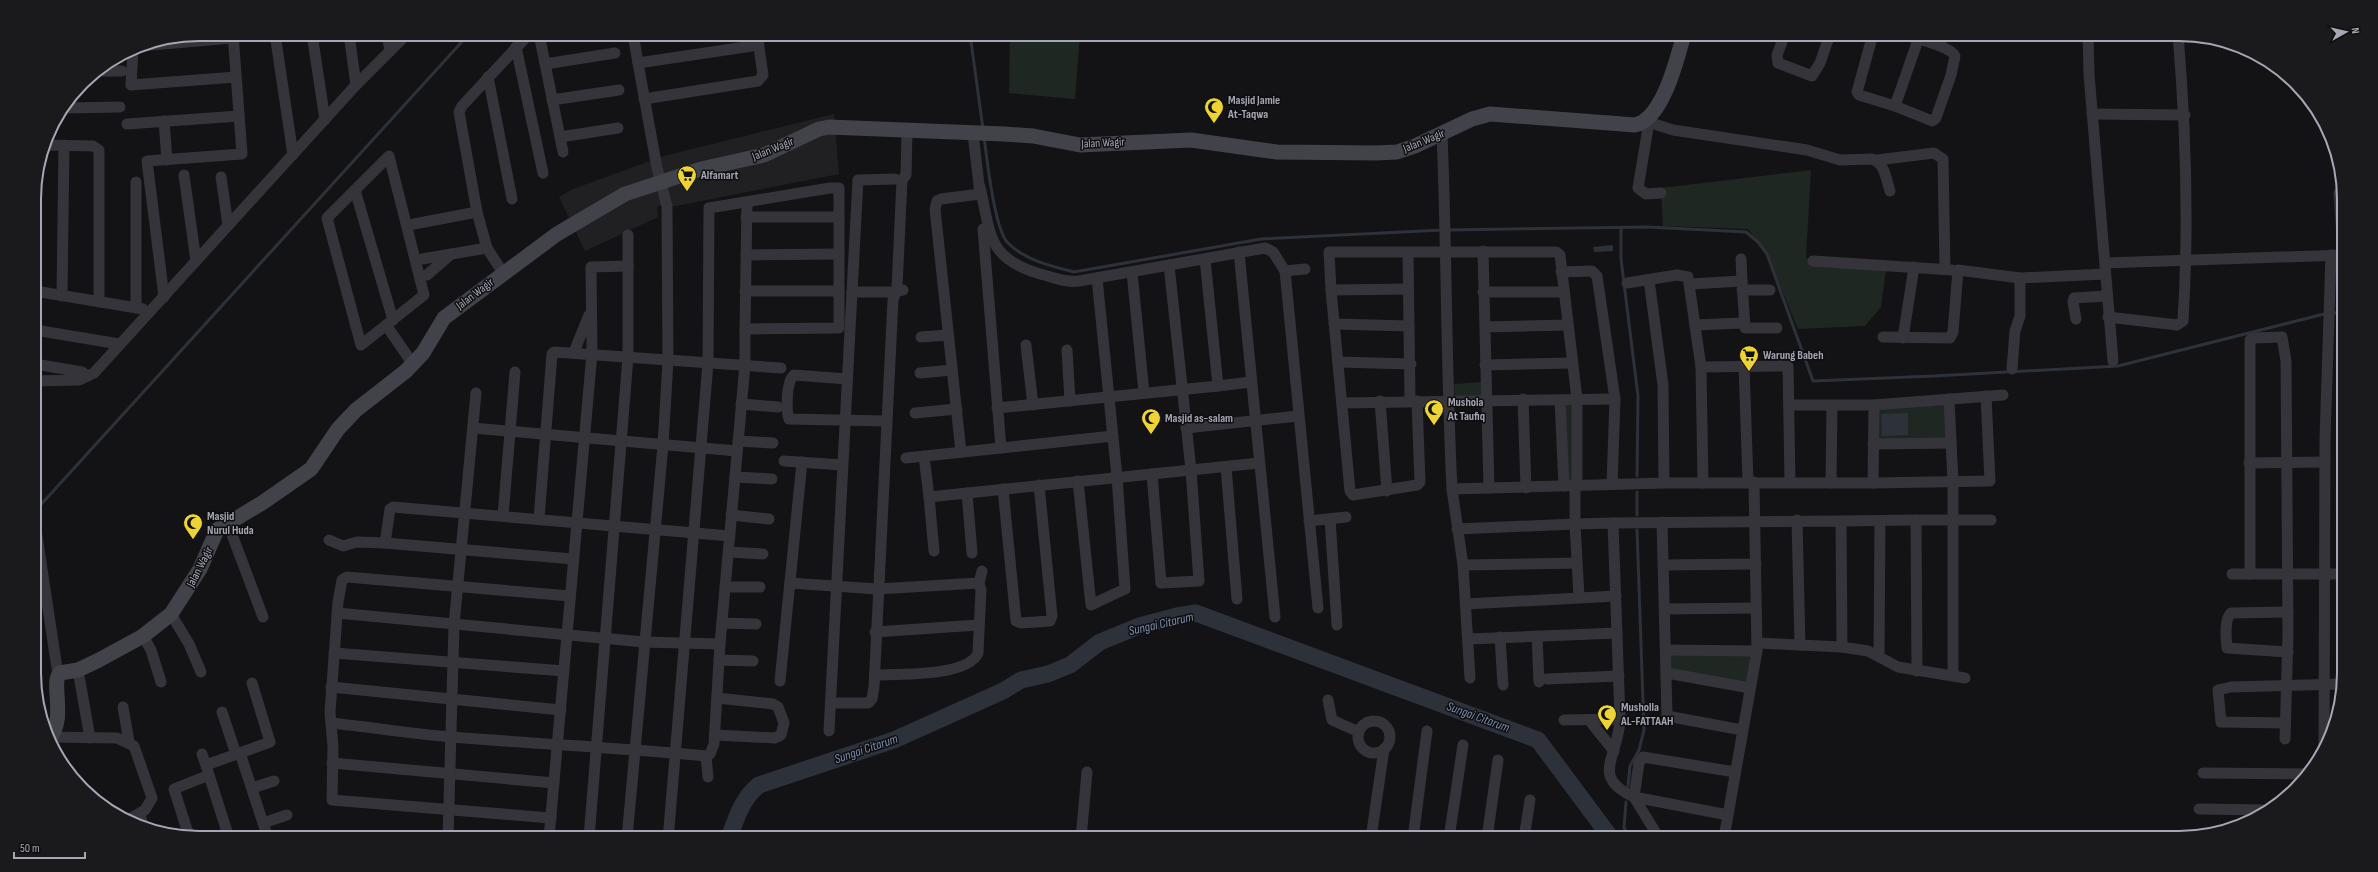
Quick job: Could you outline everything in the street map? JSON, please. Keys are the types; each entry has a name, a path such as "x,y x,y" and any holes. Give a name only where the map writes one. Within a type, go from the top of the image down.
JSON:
{"street":[{"path":"164,297 147,161 242,154 233,41"},
{"path":"276,41 293,156"},
{"path":"313,41 325,120"},
{"path":"349,41 356,85"},
{"path":"388,41 390,51"},
{"path":"41,381 79,380 88,376 151,311 356,85 399,41"},
{"path":"503,273 487,248 477,212 459,112 488,77 522,41"},
{"path":"540,41 563,152"},
{"path":"627,831 663,445 668,361 667,206 644,99 634,41"},
{"path":"644,99 758,81 762,75 758,41"},
{"path":"1661,193 1646,194 1641,192 1638,188 1647,122 1664,92 1682,41"},
{"path":"1782,41 1777,55 1778,63 1812,76 1820,63 1828,41"},
{"path":"1871,41 1857,92 1863,96 1895,106 1924,119 1934,120 1956,60 1952,52 1921,41"},
{"path":"1895,106 1918,41"},
{"path":"2088,41 2092,114 2106,296 2113,361"},
{"path":"2108,317 2161,324 2182,323 2187,260 2185,115 2179,41"},
{"path":"638,63 759,45"},
{"path":"516,47 543,173"},
{"path":"545,64 615,53"},
{"path":"133,56 131,84 236,77"},
{"path":"111,68 122,71"},
{"path":"488,77 512,199"},
{"path":"552,100 619,90"},
{"path":"70,108 120,107"},
{"name":"Jalan Wagir","path":"58,675 63,672 78,670 143,636 171,614 200,569 217,530 311,469 338,430 356,410 412,364 423,353 444,318 557,234 597,208 625,194 701,169 764,155 824,128 1032,136 1080,145 1191,140 1277,152 1352,154 1396,152 1415,146 1472,119 1490,114 1634,124 1647,122"},
{"path":"2092,114 2185,115"},
{"path":"127,124 239,116"},
{"path":"164,121 167,160"},
{"path":"1647,122 1673,130 1807,150 1840,160 1877,160 1934,153 1943,159 1945,269"},
{"path":"560,137 618,128"},
{"path":"831,703 868,703 872,699 875,675 875,632 886,421 894,300 896,292 902,180 906,175 906,131"},
{"path":"974,133 980,191 996,408 1001,448"},
{"path":"1442,134 1446,226 1448,400 1452,489 1457,529 1464,565 1470,678"},
{"path":"50,145 94,146 97,147 100,152 99,302"},
{"path":"62,296 64,145"},
{"path":"389,156 424,295 389,322 361,345 327,218 389,156"},
{"path":"1877,160 1883,168 1890,191"},
{"path":"184,175 196,261"},
{"path":"221,177 228,226"},
{"path":"829,731 858,180 895,179"},
{"path":"136,182 136,308"},
{"path":"669,831 686,644 693,533 708,363 710,208 840,188 839,328 745,329"},
{"path":"355,190 389,322 412,364"},
{"path":"980,191 987,228 991,239 1007,258 1027,270 1062,280 1072,282 1169,266 1239,252 1265,248 1270,249 1285,271 1318,608"},
{"path":"961,452 935,204 940,199 980,191"},
{"path":"331,723 450,737 706,756 713,750 720,644 745,365 747,202"},
{"path":"414,224 477,212"},
{"path":"746,217 839,217"},
{"path":"590,831 613,526 628,357 628,235"},
{"path":"422,259 487,248"},
{"path":"1483,251 1489,488"},
{"path":"1408,253 1409,326 1420,482 1417,485 1353,496 1350,491 1331,290 1329,252 1408,253 1483,251 1556,252 1560,255 1577,399 1572,485"},
{"path":"1239,252 1275,617"},
{"path":"427,275 452,254"},
{"path":"746,255 839,254"},
{"path":"2324,736 2325,462 2331,255"},
{"path":"1813,261 1958,270 2020,278 2187,260 2337,255"},
{"path":"1205,259 1218,386"},
{"path":"1741,259 1745,328 1777,328"},
{"path":"550,831 592,353 591,267 628,266"},
{"path":"1152,474 1161,583 1199,581 1191,470 1169,266"},
{"path":"1904,338 1914,267"},
{"path":"1285,271 1305,269"},
{"path":"1561,272 1592,270 1596,276 1615,399 1612,484"},
{"path":"1883,337 1948,339 1952,336 1958,270"},
{"path":"1132,272 1144,393"},
{"path":"1627,283 1684,275 1688,277 1701,367 1703,483"},
{"path":"1078,481 1091,605 1125,589 1117,477 1097,278"},
{"path":"2012,368 2015,331 2020,316 2020,278"},
{"path":"1649,280 1663,385 1664,483"},
{"path":"1690,284 1742,285 1770,290"},
{"path":"1331,290 1408,289"},
{"path":"746,291 839,291"},
{"path":"41,292 151,311"},
{"path":"852,292 896,292"},
{"path":"1484,292 1564,292"},
{"path":"2076,319 2073,302 2074,298 2106,296"},
{"path":"574,352 591,308"},
{"path":"1695,325 1744,323"},
{"path":"1334,324 1409,326"},
{"path":"1486,327 1568,325"},
{"path":"41,331 120,344"},
{"path":"921,337 948,335"},
{"path":"2250,574 2250,340 2253,338 2280,336 2284,340 2286,361 2288,652 2285,739"},
{"path":"1026,346 1033,405"},
{"path":"1067,350 1070,401"},
{"path":"539,519 552,354 558,351 592,353 668,361 781,368"},
{"path":"1338,362 1411,364"},
{"path":"1485,365 1572,363"},
{"path":"41,365 82,372 88,376"},
{"path":"1725,831 1757,647 1755,521 1751,482 1744,366"},
{"path":"1701,367 1788,366 1790,482"},
{"path":"920,373 952,370"},
{"path":"503,516 515,372"},
{"path":"847,379 794,375 790,382 788,417 791,420 886,421"},
{"path":"996,408 1251,382"},
{"path":"448,831 454,625 476,393"},
{"path":"1789,405 1874,405 2003,395"},
{"path":"1452,489 1664,483 1873,483 1990,480 1986,396"},
{"path":"1523,399 1526,488"},
{"path":"1342,403 1414,400 1615,399"},
{"path":"1949,399 1954,520 1953,676"},
{"path":"1560,400 1572,485 1579,597"},
{"path":"1380,401 1387,491"},
{"path":"741,404 778,407"},
{"path":"1831,482 1832,405"},
{"path":"1873,483 1874,405"},
{"path":"915,412 957,409"},
{"path":"1186,428 1298,416"},
{"path":"473,428 511,433 700,448 773,443"},
{"path":"906,458 1113,436"},
{"path":"1873,444 1951,443"},
{"path":"924,456 934,551"},
{"path":"784,461 842,465"},
{"path":"780,682 802,462"},
{"path":"2249,463 2325,462"},
{"path":"929,497 1260,463"},
{"path":"1226,467 1237,599"},
{"path":"735,477 772,479"},
{"path":"1003,489 1016,621 1021,623 1050,621 1052,616 1039,485"},
{"path":"967,492 972,553"},
{"path":"385,543 387,517 390,509 393,507 730,536"},
{"path":"732,515 768,519"},
{"path":"1309,521 1346,518"},
{"path":"1330,519 1337,625"},
{"path":"1797,520 1800,645"},
{"path":"1879,657 1880,520"},
{"path":"1916,520 1917,671"},
{"path":"1457,529 1662,522 1991,520"},
{"path":"1841,521 1842,647"},
{"path":"1662,522 1667,716 1742,730"},
{"path":"1613,523 1620,719 1618,741 1609,771 1610,780 1621,791 1634,797 1728,815"},
{"path":"228,524 263,617"},
{"path":"329,540 343,546 357,542 385,543 573,559"},
{"path":"729,552 763,554"},
{"path":"41,562 58,675 58,722 52,732"},
{"path":"1464,565 1577,562"},
{"path":"1664,565 1756,564"},
{"path":"875,675 914,674 958,667 977,655 981,590 979,583 982,571"},
{"path":"2232,574 2337,574"},
{"path":"551,818 332,800 330,712 337,613 342,580 346,577 458,588 570,596"},
{"path":"790,583 877,589 979,583"},
{"path":"725,587 760,587"},
{"path":"1466,604 1616,596"},
{"path":"1665,609 1756,608"},
{"path":"2288,612 2231,613 2227,620 2226,630 2226,648 2288,652"},
{"path":"337,613 644,642 720,644"},
{"path":"171,614 189,644 201,672"},
{"path":"722,623 756,624"},
{"path":"875,632 978,625"},
{"path":"1468,639 1617,633"},
{"path":"143,636 151,650 161,682"},
{"path":"1537,636 1543,680 1619,676"},
{"path":"1500,637 1503,685"},
{"path":"1666,650 1800,645 1859,648 1898,667 1965,678"},
{"path":"334,653 564,671"},
{"path":"719,660 753,661"},
{"path":"78,670 90,738"},
{"path":"1667,673 1750,688"},
{"path":"186,831 174,789 238,753 270,742 252,683"},
{"path":"2285,723 2221,722 2217,692 2221,688 2232,687 2337,684"},
{"path":"332,687 561,710"},
{"path":"715,735 775,738 781,736 784,723 778,707 773,704 717,698"},
{"path":"1328,700 1332,720 1359,732"},
{"path":"122,707 129,742"},
{"path":"222,712 252,788 266,831"},
{"path":"1564,720 1620,719"},
{"path":"1589,720 1614,751"},
{"path":"1372,831 1384,749 1389,735 1388,730 1380,722 1370,721 1365,724 1359,732 1359,742 1365,750 1374,752 1384,749"},
{"path":"1414,831 1427,732"},
{"path":"55,738 117,738 129,742 134,746 152,798 150,806 140,815 135,817"},
{"path":"1450,831 1463,745"},
{"path":"202,754 227,831"},
{"path":"706,756 708,777"},
{"path":"1655,831 1634,797 1640,759 1647,756 1735,772"},
{"path":"1488,831 1498,760"},
{"path":"332,763 554,783"},
{"path":"1082,831 1087,772"},
{"path":"2203,773 2300,774"},
{"path":"252,788 274,781"},
{"path":"1525,831 1530,800"},
{"path":"2199,809 2258,810"},
{"path":"140,815 142,820"},
{"path":"263,823 287,815"}],"shaded area":[{"path":"1010,41 1079,41 1075,99 1009,93"},
{"path":"834,114 839,174 676,206 657,206 658,217 585,251 559,197 573,189 664,156"},
{"path":"1811,170 1806,258 1887,262 1881,307 1865,326 1798,329 1767,254 1748,229 1663,226 1661,188"},
{"path":"1613,245 1613,251 1594,252 1593,247"},
{"path":"1482,382 1483,396 1455,397 1454,384"},
{"path":"1577,399 1577,484 1564,486 1560,400"},
{"path":"1945,403 1948,439 1876,440 1876,406"},
{"path":"1908,413 1908,435 1882,436 1881,414"},
{"path":"1666,650 1757,651 1750,688 1667,673"}],"waterway":[{"path":"41,505 463,41"},
{"path":"971,41 983,129"},
{"path":"984,137 989,176 998,222 1002,234 1007,242 1021,253 1038,262 1074,272 1261,239 1443,230"},
{"path":"1448,230 1648,227 1746,232 1758,242 1767,254 1813,381 2118,366 2324,314"},
{"path":"1621,228 1621,259 1638,396 1637,476"},
{"path":"1637,492 1637,515"},
{"path":"1628,786 1630,766 1639,750 1644,730 1637,530"},
{"name":"Sungai Citarum","path":"732,831 744,802 759,785 894,740 1003,691 1021,680 1048,674 1070,665 1100,642 1139,626 1177,616 1196,613 1538,740 1606,831"},
{"path":"1626,802 1624,828 1626,831"}],"place":[{"name":"Masjid Jamie At-Taqwa","path":"1214,124"},
{"name":"Alfamart","path":"687,192"},
{"name":"Warung Babeh","path":"1749,372"},
{"name":"Mushola At Taufiq","path":"1434,426"},
{"name":"Masjid as-salam","path":"1151,435"},
{"name":"Masjid Nurul Huda","path":"193,540"},
{"name":"Musholla AL-FATTAAH","path":"1607,731"}]}
